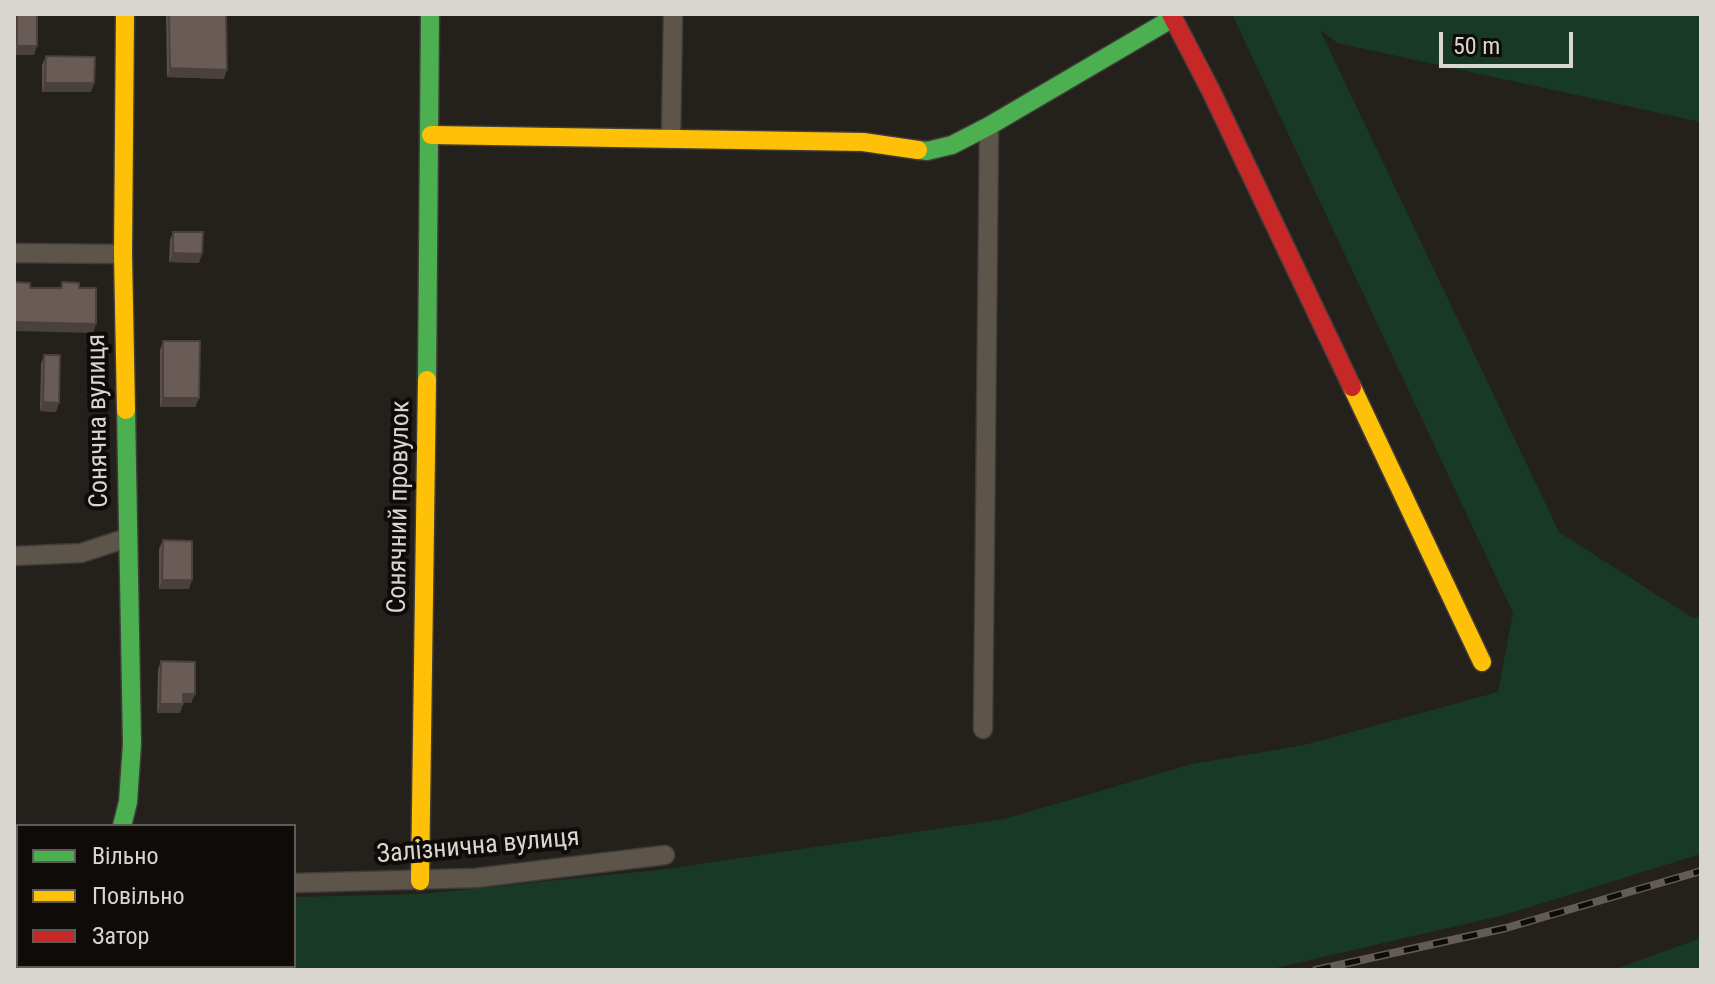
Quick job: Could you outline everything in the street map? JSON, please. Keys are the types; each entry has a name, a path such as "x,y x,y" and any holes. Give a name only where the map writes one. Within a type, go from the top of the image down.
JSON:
{"street":[{"name":"Сонячна вулиця","path":"122,824 128,802 132,744 123,254 125,14"},
{"name":"Сонячний провулок","path":"420,881 430,14"},
{"path":"671,139 673,14"},
{"path":"431,135 863,142 927,151 952,145 989,126 1172,16 1211,91 1482,662"},
{"path":"983,729 989,126"},
{"path":"14,253 123,254"},
{"path":"14,556 81,553 127,538"},
{"name":"Залізнична вулиця","path":"296,883 476,878 665,855"}],"green space":[{"path":"1232,14 1701,14 1701,122 1337,43 1320,30 1559,532 1693,618 1701,616 1701,854 1504,915 1267,970 14,970 14,910 16,968 296,968 296,897 420,894 667,869 1004,819 1192,764 1304,745 1498,692 1513,613"},
{"path":"1701,938 1701,970 1613,970"}],"building":[{"path":"17,14 37,14 37,46 17,46"},
{"path":"169,14 226,14 227,70 170,68"},
{"path":"46,56 95,57 94,83 45,83"},
{"path":"173,232 203,232 202,254 173,253"},
{"path":"14,282 30,283 30,288 62,288 62,282 79,283 79,288 96,288 96,324 14,322"},
{"path":"163,341 200,341 199,398 163,398"},
{"path":"44,355 60,355 59,403 43,402"},
{"path":"92,357 107,357 107,391 91,391"},
{"path":"163,540 192,541 192,580 162,580"},
{"path":"161,661 195,662 195,694 183,694 183,704 160,704"}],"railway":[{"path":"1316,970 1506,928 1701,871"}],"traffic: fast":[{"path":"427,380 430,14"},
{"path":"918,150 952,145 989,126 1173,18"},
{"path":"122,824 128,802 132,744 126,410"}],"traffic: slow":[{"path":"125,14 123,254 126,410"},
{"path":"431,135 863,142 918,150"},
{"path":"420,881 427,380"},
{"path":"1352,387 1482,662"}],"traffic: jam":[{"path":"1171,14 1352,387"}]}
